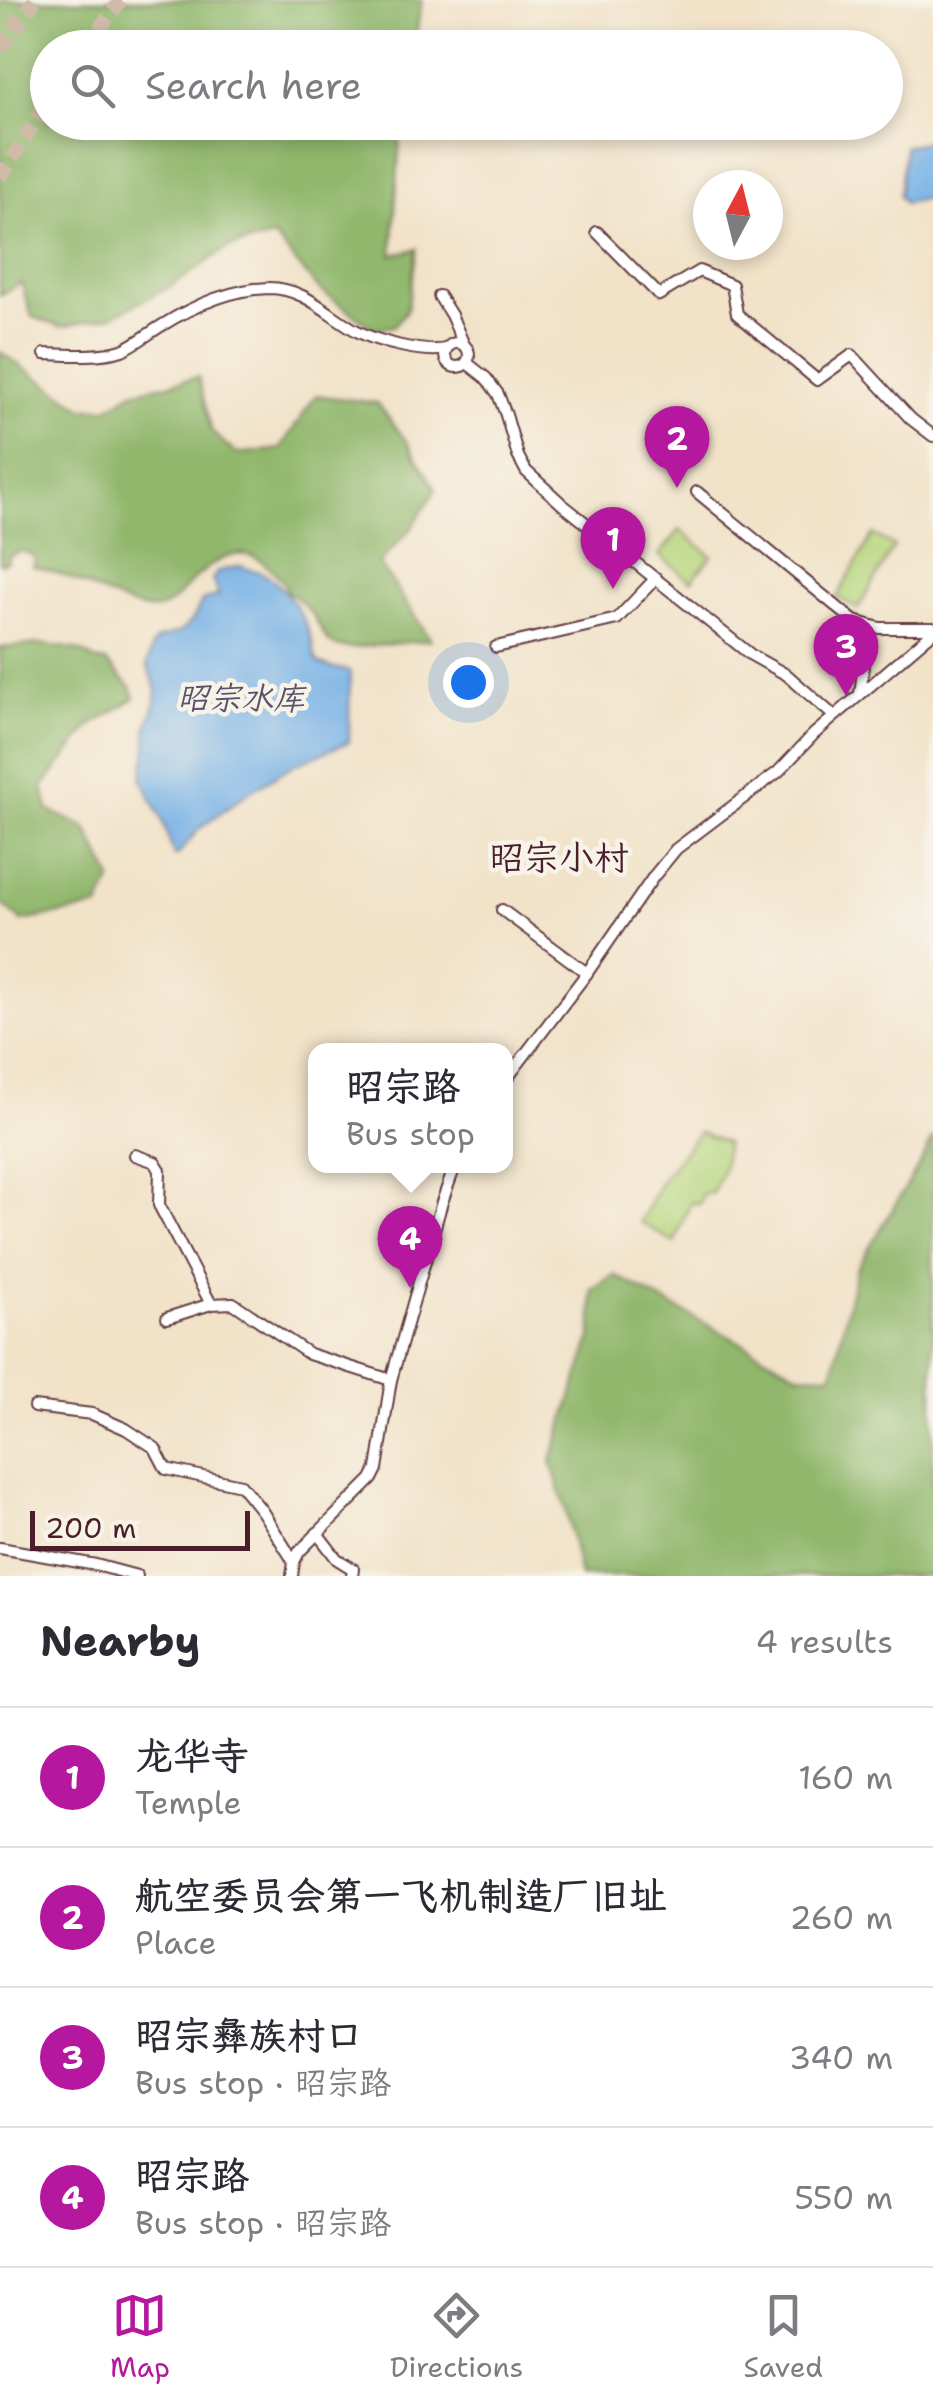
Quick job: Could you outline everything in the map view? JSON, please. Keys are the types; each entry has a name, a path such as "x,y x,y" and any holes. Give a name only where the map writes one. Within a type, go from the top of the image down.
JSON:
{"street":[{"path":"598,232 659,295 698,271 732,285 737,314 817,380 852,354 933,436"},
{"path":"45,354 123,350 170,320 227,294 272,288 310,298 359,332 410,348 447,352"},
{"path":"439,296 469,351 467,363"},
{"path":"447,352 454,325"},
{"path":"447,352 456,342 464,345"},
{"path":"447,352 456,367 467,363"},
{"path":"467,363 498,394 526,471 750,655 787,675 834,716"},
{"path":"697,492 854,620 880,628 933,630"},
{"path":"496,647 617,620 656,578"},
{"path":"854,620 864,659 860,695"},
{"path":"513,1070 676,849 778,772 834,716 933,630"},
{"path":"502,910 586,973"},
{"path":"135,1155 155,1162 160,1170 159,1205 211,1304"},
{"path":"292,1576 294,1562 317,1533 377,1469 391,1380 452,1173"},
{"path":"167,1318 211,1304 233,1303 309,1354 391,1380"},
{"path":"34,1407 92,1414 156,1448 166,1469 241,1485 294,1562"},
{"path":"317,1533 337,1559 353,1569 352,1576"},
{"path":"0,1548 137,1576"}],"green space":[{"path":"0,0 422,0 417,30 30,30 30,140 400,140 392,255 417,249 407,309 394,326 374,329 319,289 274,237 229,247 170,287 112,316 61,327 32,317 21,283 0,295"},
{"path":"0,352 83,408 108,408 133,392 198,377 212,432 236,454 280,449 316,395 377,403 436,489 412,528 379,563 431,640 336,646 328,641 295,595 288,594 276,574 255,557 244,554 214,563 170,604 157,609 125,603 33,566 32,555 21,551 0,564"},
{"path":"680,530 712,556 691,581 659,555"},
{"path":"873,534 894,546 858,609 837,597"},
{"path":"40,644 74,649 106,662 131,687 135,698 90,726 43,787 48,810 86,828 112,879 99,907 22,921 0,902 0,648"},
{"path":"699,1132 726,1143 723,1169 712,1194 703,1193 699,1204 691,1202 674,1243 640,1222 662,1179"},
{"path":"933,1136 933,1576 580,1576 551,1462 592,1335 592,1289 614,1275 799,1374 832,1375 856,1270"}],"water":[{"path":"933,140 933,197 904,203 899,196 905,146"},
{"name":"昭宗水库","path":"241,566 264,574 287,593 304,621 318,662 350,671 349,742 295,764 246,794 198,830 177,856 142,779 147,728 157,690 147,665 158,639 180,632 192,621 202,601 219,595 212,580 218,571"}],"tunnel":[{"path":"0,48 35,0"},
{"path":"98,30 121,0"},
{"path":"0,178 30,130"}],"place":[{"name":"航空委员会第一飞机制造厂旧址","path":"677,488"},
{"name":"龙华寺","path":"613,589"},
{"name":"昭宗彝族村口","path":"846,696"},
{"name":"昭宗路","path":"410,1288"}],"district":[{"name":"昭宗小村","path":"559,858"}]}
